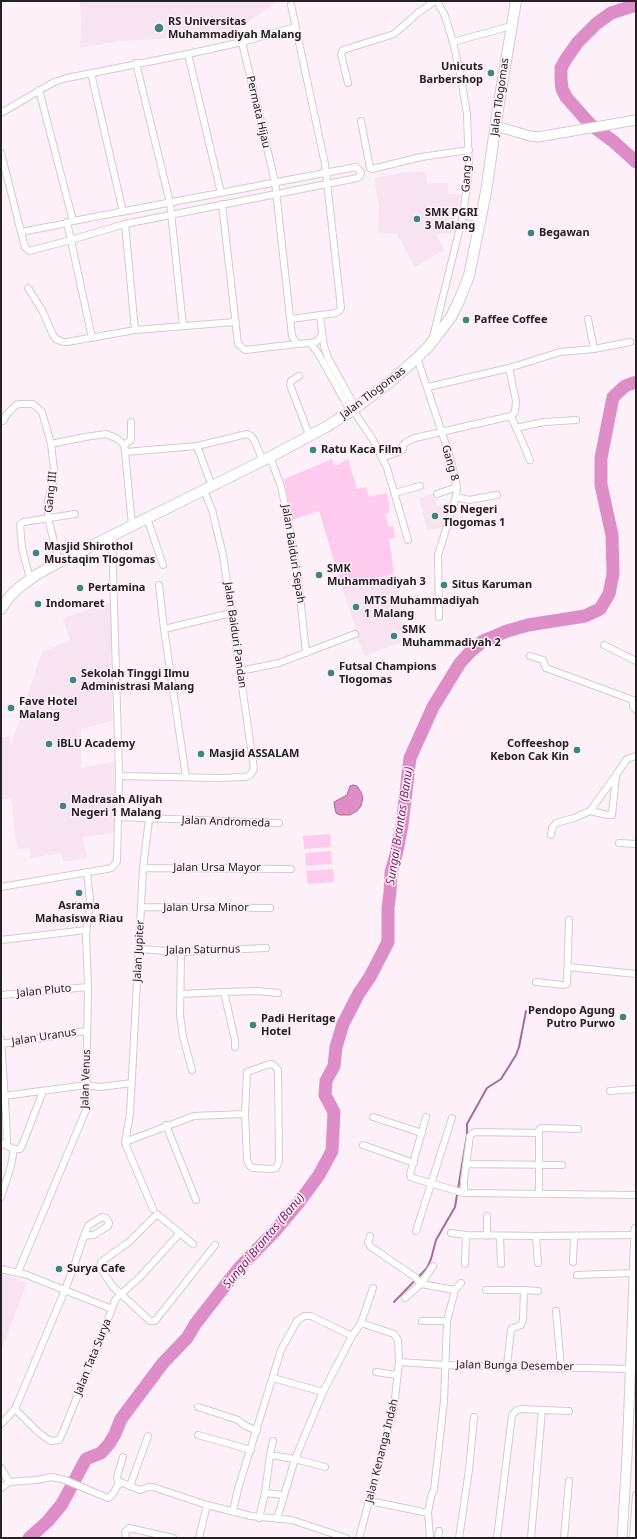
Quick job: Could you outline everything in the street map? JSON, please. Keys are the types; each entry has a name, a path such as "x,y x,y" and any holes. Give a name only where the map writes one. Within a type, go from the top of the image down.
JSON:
{"main road":[{"name":"Jalan Tlogomas","path":"1,609 10,596 30,579 60,562 310,437 354,410 390,382 429,346 450,317 465,288 481,219 516,1"},
{"path":"496,126 530,136 542,136 636,120"},
{"path":"622,1538 632,1409 630,1369 636,1229"}],"street":[{"name":"Gang 9","path":"429,346 434,334 462,215 467,186 469,150 465,97 453,42 445,16 436,1"},
{"path":"348,83 341,54 343,50 394,34 418,12 436,1"},
{"path":"290,319 336,313 341,308 328,184 291,4"},
{"path":"453,42 511,26"},
{"path":"1,113 54,82 136,63 188,54 242,42 296,27"},
{"name":"Permata Hijau","path":"242,42 275,182 292,336"},
{"path":"188,54 221,193"},
{"path":"136,63 170,203 183,326"},
{"path":"91,73 123,212"},
{"path":"39,90 70,221 71,240 92,338"},
{"path":"361,120 370,168 372,169 421,157 469,150"},
{"path":"1,153 21,232 25,247 29,251 125,224 357,178 361,174 360,170 356,167 70,221 21,232"},
{"path":"222,204 238,344 245,350 316,342 322,335"},
{"path":"462,215 481,219"},
{"path":"125,224 135,330"},
{"path":"28,288 42,310 56,339 67,342 135,330 235,322"},
{"path":"320,316 325,360"},
{"path":"588,319 594,349"},
{"path":"286,345 292,336 297,344"},
{"path":"428,387 509,368 560,352 594,349 630,342"},
{"path":"310,343 325,360 352,402 354,410 374,440 394,493 408,540"},
{"name":"Gang 8","path":"417,358 428,387 450,457 457,487 456,497 438,555 439,617"},
{"path":"382,458 403,450 403,444 411,439 511,416 515,412 516,400 509,368"},
{"path":"299,376 291,381 290,385 310,437"},
{"name":"Gang III","path":"2,420 16,405 30,403 36,405 44,416 51,444 54,469 53,483 48,500 48,518 60,562"},
{"path":"511,416 530,460"},
{"path":"516,428 544,422 576,420"},
{"path":"124,445 131,440 131,422"},
{"path":"51,444 106,434 116,438 124,445 132,525"},
{"name":"Jalan Baiduri Sepah","path":"198,446 247,434 251,436 267,459 281,486 289,525 300,596 306,653"},
{"path":"125,452 198,446"},
{"name":"Jalan Baiduri Pandan","path":"186,777 246,777 253,773 254,769 223,555 198,446"},
{"path":"394,493 420,486"},
{"path":"437,494 457,487"},
{"path":"456,497 469,500 497,495"},
{"path":"30,579 22,548 19,526 24,522 75,514"},
{"path":"147,518 163,565"},
{"path":"1,887 114,866 117,861 119,776 112,535"},
{"path":"119,776 186,777 159,585"},
{"path":"164,629 231,613"},
{"path":"240,671 279,663 355,634"},
{"path":"604,644 636,661"},
{"path":"530,656 543,660 546,668 633,700 632,707 636,710"},
{"path":"551,835 552,828 556,823 574,818 590,811 626,759 636,756"},
{"path":"590,811 612,815 616,775"},
{"name":"Jalan Andromeda","path":"118,817 279,823"},
{"name":"Jalan Jupiter","path":"125,1142 130,1114 140,948 143,868 149,819"},
{"path":"619,843 636,844"},
{"name":"Jalan Ursa Mayor","path":"143,868 291,869"},
{"name":"Jalan Venus","path":"18,1272 84,1117 87,1104 88,987 86,930 90,900 86,872"},
{"name":"Jalan Ursa Minor","path":"141,907 270,908"},
{"path":"536,982 565,985 568,983 569,920"},
{"path":"1,940 86,930"},
{"name":"Jalan Saturnus","path":"140,948 181,952 266,948"},
{"path":"181,952 180,1016 183,1037 192,1070"},
{"path":"568,967 636,974"},
{"name":"Jalan Pluto","path":"1,995 88,987"},
{"path":"180,994 257,991 278,993"},
{"path":"224,992 235,1047"},
{"name":"Jalan Uranus","path":"1,1044 87,1030"},
{"path":"1,1039 4,1096 4,1145 14,1149 20,1149 43,1091"},
{"path":"270,1064 274,1065 278,1070 280,1140 279,1162 276,1168 252,1168 248,1164 245,1114 247,1072 270,1064"},
{"path":"4,1096 86,1085 100,1087 132,1084"},
{"path":"610,1091 636,1089"},
{"path":"153,1209 125,1142 166,1125 194,1116 245,1114"},
{"path":"373,1117 422,1132"},
{"path":"426,1117 411,1177 463,1193 636,1195"},
{"path":"416,1231 452,1118"},
{"path":"166,1125 196,1200"},
{"path":"539,1194 539,1130 541,1128 578,1129"},
{"path":"463,1193 470,1136 473,1133 539,1133"},
{"path":"363,1145 414,1163"},
{"path":"1,1197 11,1166 14,1149"},
{"path":"466,1164 562,1165"},
{"path":"193,1244 158,1214 129,1242 101,1262 100,1267 113,1286 121,1294 150,1321 156,1321 215,1245"},
{"path":"486,1216 487,1236"},
{"path":"112,1309 115,1300 140,1277 180,1233"},
{"path":"451,1233 487,1236 636,1234"},
{"path":"465,1264 466,1235"},
{"path":"1,1423 15,1409 64,1290 84,1236"},
{"path":"370,1236 368,1242 371,1247 418,1281 456,1290"},
{"path":"500,1236 501,1264"},
{"path":"536,1236 538,1263"},
{"path":"574,1236 574,1262"},
{"path":"405,1298 418,1281 433,1266"},
{"name":"Jalan Tata Surya","path":"1,1269 18,1272 112,1309 59,1440 51,1441 47,1439 15,1409"},
{"path":"577,1275 634,1277"},
{"path":"430,1538 428,1513 431,1496 434,1490 444,1401 447,1321 456,1290 461,1283"},
{"path":"277,1519 295,1459 322,1392 352,1336 361,1323 373,1288"},
{"path":"486,1290 538,1290"},
{"path":"507,1366 512,1329 521,1325 523,1320 524,1290"},
{"path":"556,1311 561,1367"},
{"path":"233,1511 238,1489 281,1350 297,1321 304,1316 311,1316 352,1336"},
{"path":"422,1321 447,1321"},
{"name":"Jalan Kenanga Indah","path":"359,1538 394,1408 399,1362 397,1337 392,1333 361,1323"},
{"name":"Jalan Bunga Desember","path":"399,1362 445,1365 630,1369"},
{"path":"376,1372 397,1375"},
{"path":"273,1378 322,1392"},
{"path":"198,1407 238,1420 244,1425 257,1431"},
{"path":"497,1538 512,1415 517,1410 521,1409 569,1411"},
{"path":"531,1538 542,1410"},
{"path":"459,1538 474,1417"},
{"path":"198,1435 251,1450"},
{"path":"130,1486 148,1436"},
{"path":"258,1518 273,1441"},
{"path":"270,1455 295,1459 325,1467"},
{"path":"1,1488 9,1482 52,1477 65,1480 108,1498 112,1495 118,1483 117,1477 122,1457"},
{"path":"1,1468 9,1482"},
{"path":"564,1538 569,1481"},
{"path":"118,1483 120,1482 140,1490 153,1487 207,1505 258,1518 286,1519 346,1538"},
{"path":"264,1493 284,1495"},
{"path":"633,1538 636,1495"},
{"path":"370,1501 428,1513"},
{"path":"199,1538 207,1505"},
{"path":"126,1538 125,1532 129,1528 173,1538"},
{"path":"438,1538 439,1531"}],"shaded area":[{"name":"RS Universitas Muhammadiyah Malang","path":"80,1 279,1 226,35 120,41 80,48"},
{"name":"SMK PGRI 3 Malang","path":"426,171 427,183 448,183 448,194 461,194 452,233 436,234 444,250 415,267 397,234 378,233 379,206 374,178 406,172"},
{"path":"332,459 335,466 348,459 357,489 366,487 369,497 386,493 389,502 389,513 385,514 389,527 393,526 395,538 389,539 394,573 343,590 319,511 292,520 284,479"},
{"name":"SD Negeri Tlogomas 1","path":"434,494 437,506 451,503 444,527 427,530 419,498"},
{"path":"394,573 398,587 400,613 405,641 365,656 356,636 354,629 356,628 343,590"},
{"path":"111,602 112,721 74,731 81,730 81,768 114,761 115,833 83,837 87,858 64,862 61,853 31,858 30,848 17,849 11,798 1,800 1,771 3,766 1,766 1,738 9,736 11,745 42,652 70,640 63,618"},
{"path":"350,786 357,786 361,792 363,798 361,806 357,811 350,815 340,815 336,813 334,802 347,795"},
{"path":"330,834 331,847 304,849 303,836"},
{"path":"331,851 332,864 306,866 305,853"},
{"path":"333,869 334,882 308,884 306,871"},
{"path":"1,1273 27,1283 1,1351"}],"waterway":[{"name":"Sungai Brantas (Banu)","path":"636,5 611,13 596,24 578,42 561,68 562,89 566,97 590,124 614,142 636,162"},
{"name":"Sungai Brantas (Banu)","path":"29,1538 48,1521 62,1504 86,1459 101,1453 109,1444 121,1419 163,1363 187,1338 196,1323 239,1268 274,1232 300,1201 319,1175 332,1151 334,1112 325,1095 326,1081 334,1066 336,1047 343,1024 388,942 388,908 391,873 402,825 410,758 433,707 460,663 483,641 507,631 528,625 585,616 600,609 609,594 613,574 612,535 601,485 601,458 613,397 625,386 636,382"},
{"path":"394,1302 427,1268 436,1240 455,1207 467,1135 467,1124 487,1088 501,1079 516,1055 526,1011"}],"place":[{"name":"RS Universitas Muhammadiyah Malang","path":"159,28"},
{"name":"Unicuts Barbershop","path":"491,73"},
{"name":"SMK PGRI 3 Malang","path":"417,219"},
{"name":"Begawan","path":"531,233"},
{"name":"Paffee Coffee","path":"466,320"},
{"name":"Ratu Kaca Film","path":"313,450"},
{"name":"SD Negeri Tlogomas 1","path":"435,516"},
{"name":"Masjid Shirothol Mustaqim Tlogomas","path":"36,553"},
{"name":"SMK Muhammadiyah 3","path":"319,575"},
{"name":"Situs Karuman","path":"444,585"},
{"name":"Pertamina","path":"80,588"},
{"name":"Indomaret","path":"38,604"},
{"name":"MTS Muhammadiyah 1 Malang","path":"356,607"},
{"name":"SMK Muhammadiyah 2","path":"394,636"},
{"name":"Futsal Champions Tlogomas","path":"331,673"},
{"name":"Sekolah Tinggi Ilmu Administrasi Malang","path":"73,680"},
{"name":"Fave Hotel Malang","path":"11,708"},
{"name":"iBLU Academy","path":"49,744"},
{"name":"Coffeeshop Kebon Cak Kin","path":"577,750"},
{"name":"Masjid ASSALAM","path":"201,754"},
{"name":"Madrasah Aliyah Negeri 1 Malang","path":"63,806"},
{"name":"Asrama Mahasiswa Riau","path":"79,893"},
{"name":"Pendopo Agung Putro Purwo","path":"623,1017"},
{"name":"Padi Heritage Hotel","path":"253,1025"},
{"name":"Surya Cafe","path":"59,1269"}]}
